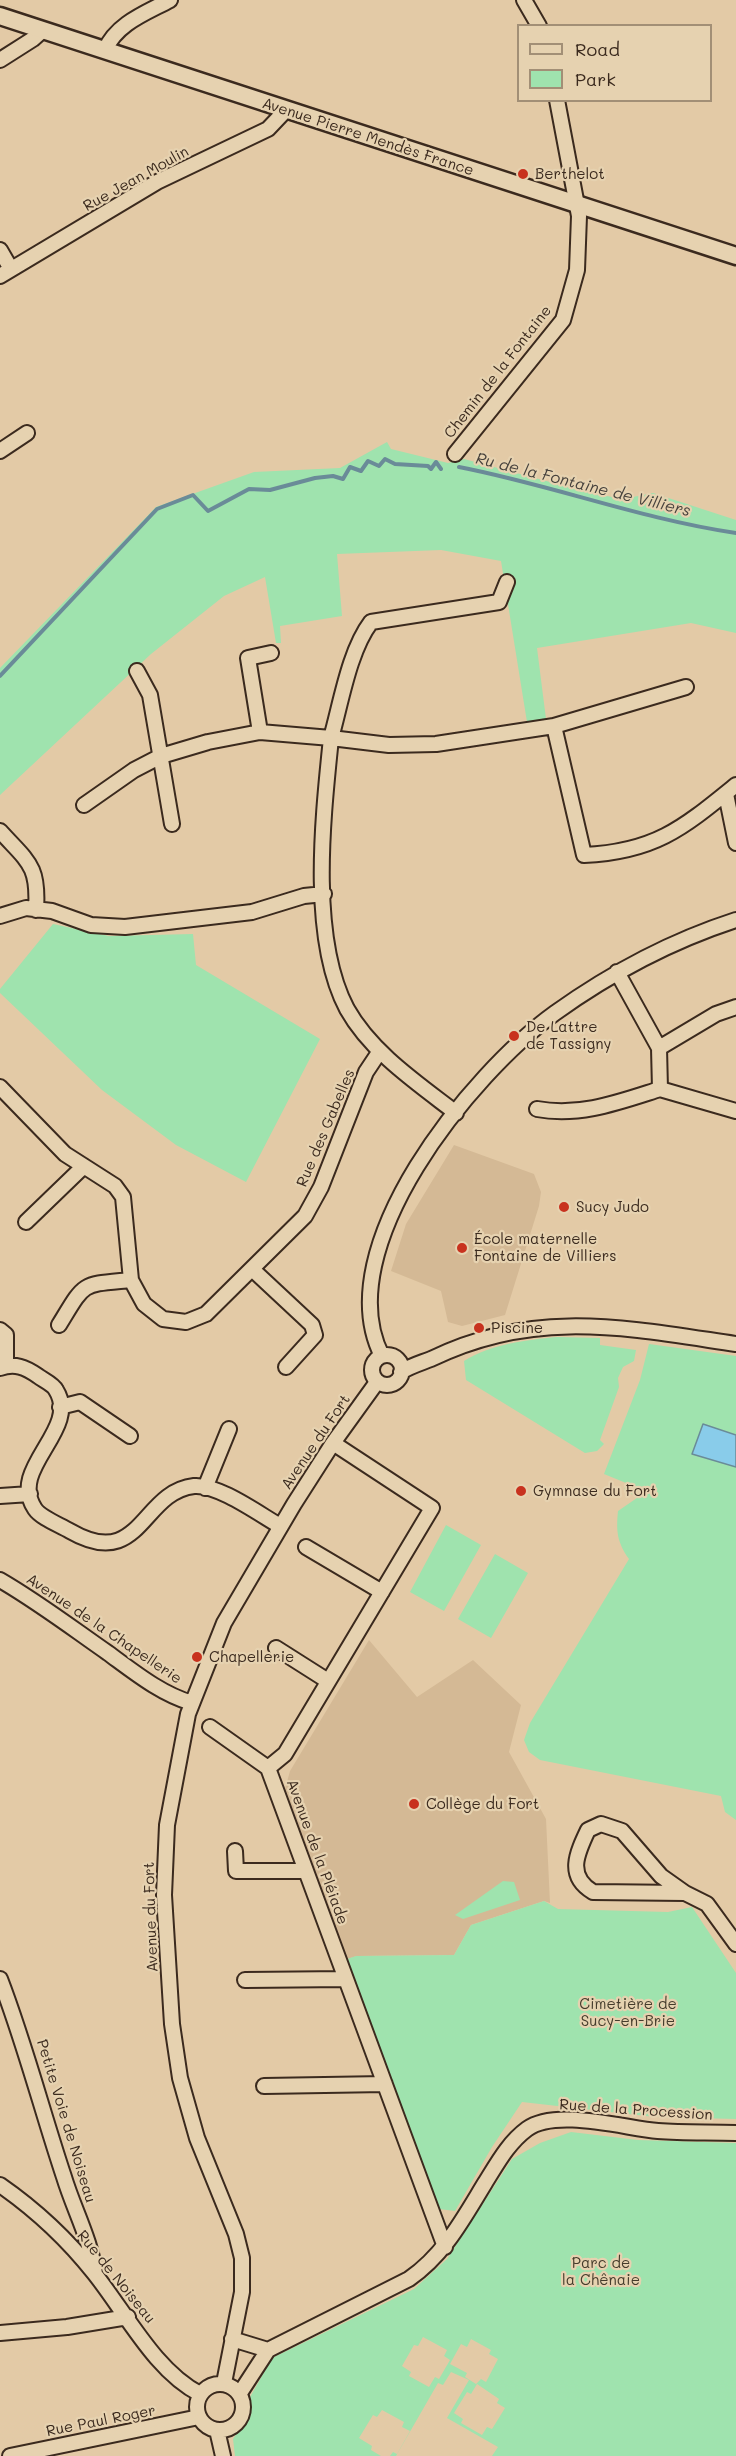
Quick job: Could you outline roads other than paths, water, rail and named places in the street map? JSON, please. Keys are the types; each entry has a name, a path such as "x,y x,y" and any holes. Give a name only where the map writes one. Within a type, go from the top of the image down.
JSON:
{"main road":[{"name":"Avenue Pierre Mendès France","path":"0,16 736,256"}],"street":[{"path":"105,50 111,38 124,25 170,0"},
{"path":"525,0 538,24"},
{"path":"0,60 43,30"},
{"name":"Chemin de la Fontaine","path":"454,454 563,320 578,270 576,204 557,102"},
{"name":"Rue Jean Moulin","path":"6,273 157,182 268,129 286,110"},
{"path":"0,250 6,273"},
{"path":"0,451 27,433"},
{"path":"456,1113 380,1051 348,1009 331,961 324,894 322,829 331,738 363,631 370,622 499,602 507,582"},
{"path":"260,732 248,658 271,653"},
{"path":"136,671 150,695 172,824"},
{"path":"84,805 134,770 161,756 208,742 260,732 389,745 436,744 554,726 686,687"},
{"path":"554,726 584,855 619,854 656,842 698,817 731,789"},
{"path":"731,789 736,843"},
{"path":"0,831 34,869 38,883 36,910"},
{"path":"0,916 27,908 52,911 90,926 125,927 252,912 304,896 324,894"},
{"path":"382,1356 373,1339 372,1278 386,1221 432,1142 480,1082 553,1014 617,972 666,947 736,920"},
{"path":"617,972 659,1048 660,1089"},
{"path":"659,1048 716,1014 736,1007"},
{"name":"Rue des Gabelles","path":"0,1087 64,1154 115,1186 123,1197 131,1280 144,1304 163,1319 186,1322 206,1314 305,1216 321,1187 366,1072 380,1051"},
{"path":"537,1109 562,1113 609,1106 660,1089 736,1111"},
{"path":"26,1222 84,1166"},
{"path":"252,1269 312,1325 315,1335 286,1367"},
{"path":"59,1325 82,1288 91,1284 131,1280"},
{"path":"401,1372 397,1359 382,1356 375,1360 372,1369 378,1382 386,1385 394,1383 401,1372 468,1342 527,1327 601,1327 736,1344"},
{"path":"0,1330 6,1335 3,1367 24,1366 56,1389 60,1407 58,1424 33,1470 29,1484 36,1511 85,1539 104,1543 124,1539 174,1493 194,1486 213,1489 280,1526"},
{"name":"Avenue du Fort","path":"224,2383 242,2292 241,2252 197,2138 180,2078 172,2024 164,1895 167,1825 182,1739 192,1703 224,1623 280,1526 333,1443 378,1382"},
{"path":"60,1407 80,1402 130,1436"},
{"path":"205,1488 229,1430"},
{"name":"Avenue de la Pléiade","path":"333,1443 432,1508 285,1754 268,1768 445,2247"},
{"path":"0,1496 30,1494"},
{"path":"306,1547 382,1592"},
{"name":"Avenue de la Chapellerie","path":"0,1580 148,1681 176,1698 192,1703"},
{"path":"276,1648 328,1681"},
{"path":"210,1727 268,1768"},
{"path":"685,1893 593,1892 582,1885 575,1869 579,1847 588,1830 601,1824 622,1831 661,1876 685,1893 707,1904 736,1944"},
{"path":"235,1851 236,1871 305,1870"},
{"path":"245,1980 346,1979"},
{"name":"Petite Voie de Noiseau","path":"0,1980 19,2029 64,2179 93,2253 95,2274"},
{"path":"264,2086 385,2084"},
{"name":"Rue de la Procession","path":"268,2350 409,2279 428,2265 445,2247 508,2148 528,2128 553,2121 573,2120 658,2131 736,2133"},
{"name":"Rue de Noiseau","path":"0,2185 55,2229 95,2274 170,2374 200,2394"},
{"path":"0,2333 67,2328 128,2317"},
{"path":"232,2338 268,2350 240,2393"},
{"path":"224,2383 240,2393 243,2400 242,2416 232,2427 217,2430 210,2428 199,2417 197,2406 200,2394 211,2385 224,2383"},
{"name":"Rue Paul Roger","path":"10,2456 199,2417"},
{"path":"217,2430 223,2456"}],"water":[{"path":"703,1424 736,1435 736,1467 692,1454"}],"waterway":[{"name":"Ru de la Fontaine de Villiers","path":"0,676 157,509 193,495 208,511 249,489 270,490 315,478 333,476 343,479 350,467 361,471 368,461 379,466 385,459 395,464 428,466 431,469 436,462 441,469"},
{"name":"Ru de la Fontaine de Villiers","path":"459,467 494,474 631,511 736,533"}],"place":[{"name":"Berthelot","path":"523,174"},
{"name":"De Lattre de Tassigny","path":"514,1036"},
{"name":"Sucy Judo","path":"564,1207"},
{"name":"École maternelle Fontaine de Villiers","path":"462,1248"},
{"name":"Piscine","path":"479,1328"},
{"name":"Gymnase du Fort","path":"521,1491"},
{"name":"Chapellerie","path":"197,1657"},
{"name":"Collège du Fort","path":"414,1804"}],"park label":[{"name":"Cimetière de Sucy-en-Brie","path":"628,2012"},
{"name":"Parc de la Chênaie","path":"601,2272"}]}
